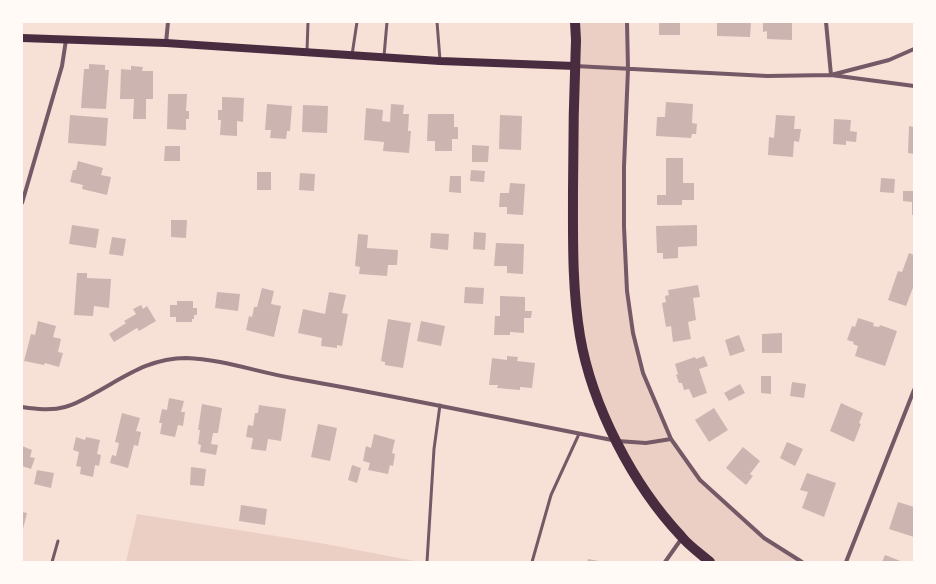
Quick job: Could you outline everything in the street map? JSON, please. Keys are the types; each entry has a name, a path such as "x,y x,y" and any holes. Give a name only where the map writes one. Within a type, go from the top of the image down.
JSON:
{"main road":[{"path":"575,22 573,240 577,316 585,361 592,385 604,415 640,482 666,519 682,538 710,562"},
{"path":"22,38 166,43 307,51 440,61 575,66"}],"street":[{"path":"166,43 168,22"},
{"path":"627,22 628,69 624,174 626,291 633,333 643,373 671,439 700,480 764,538 802,562"},
{"path":"826,22 831,75"},
{"path":"22,203 62,66 66,39"},
{"path":"831,75 889,60 914,49"},
{"path":"575,66 767,76 831,75 914,86"},
{"path":"22,407 44,410 63,408 72,405 147,364 166,359 186,358 207,360 278,376 440,405 617,441 646,443 671,439"},
{"path":"846,562 914,390"},
{"path":"665,562 682,538"}],"lane":[{"path":"307,51 308,22"},
{"path":"352,55 357,22"},
{"path":"384,57 387,22"},
{"path":"437,22 440,61"},
{"path":"427,562 434,449 440,405"},
{"path":"532,562 552,495 579,434"},
{"path":"52,562 58,541"}],"shaded area":[{"path":"575,22 627,22 624,167 627,291 633,333 643,373 671,439 700,480 764,538 802,562 710,562 666,519 604,415 577,316"},
{"path":"137,514 320,543 415,562 126,562"}],"building":[{"path":"659,22 680,22 680,35 659,35"},
{"path":"717,22 751,22 750,37 717,36"},
{"path":"763,22 792,22 792,40 767,39 767,31 763,32"},
{"path":"89,64 105,65 105,70 109,70 106,109 81,108 84,69 89,69"},
{"path":"131,66 143,67 142,71 153,71 153,99 146,99 146,119 133,119 134,99 120,99 121,69 131,70"},
{"path":"168,94 187,94 186,111 189,111 189,119 186,119 186,130 167,129"},
{"path":"222,97 244,98 243,122 237,121 237,136 220,135 221,120 218,120 218,110 222,110"},
{"path":"666,102 693,104 692,123 697,124 696,134 692,134 691,138 656,136 657,117 665,117"},
{"path":"267,104 292,106 290,131 287,131 286,139 270,138 271,130 265,130"},
{"path":"391,104 404,105 403,114 409,114 408,131 411,131 409,153 383,151 384,142 364,140 366,108 383,110 382,121 390,122"},
{"path":"303,105 328,106 327,133 302,132"},
{"path":"428,114 454,114 454,127 458,127 458,139 452,139 452,151 435,151 435,141 427,141"},
{"path":"70,115 108,118 106,146 68,143"},
{"path":"500,115 522,116 521,150 499,149"},
{"path":"776,115 795,116 794,129 801,129 799,142 794,141 793,157 768,155 769,137 774,138"},
{"path":"834,119 851,120 850,131 857,132 856,142 846,141 846,145 833,144"},
{"path":"909,126 914,127 914,154 908,153"},
{"path":"472,145 489,146 488,162 472,162"},
{"path":"165,146 180,146 180,161 164,161"},
{"path":"666,158 683,158 683,183 694,183 694,200 682,200 682,205 657,205 657,195 666,195"},
{"path":"78,161 103,168 101,175 111,177 107,195 82,189 83,185 70,182 73,170 76,170"},
{"path":"471,170 485,171 484,182 470,181"},
{"path":"257,172 271,172 271,190 257,190"},
{"path":"300,173 315,174 314,191 299,190"},
{"path":"450,176 461,176 461,193 449,192"},
{"path":"881,178 895,179 894,193 880,192"},
{"path":"510,183 525,184 523,215 507,214 507,207 499,207 500,193 509,193"},
{"path":"903,191 914,191 914,215 912,215 912,202 903,201"},
{"path":"171,220 187,220 186,238 171,237"},
{"path":"72,225 99,229 96,248 69,244"},
{"path":"697,225 697,246 678,247 678,258 663,259 663,253 657,253 656,226"},
{"path":"474,232 486,233 485,250 473,249"},
{"path":"431,233 449,234 448,250 430,248"},
{"path":"358,234 368,235 367,248 398,250 397,265 388,265 387,276 359,274 360,267 355,266"},
{"path":"112,237 126,239 123,256 109,254"},
{"path":"496,243 524,244 523,274 507,273 507,266 494,266"},
{"path":"909,253 914,255 914,285 906,306 888,300 898,271 902,272"},
{"path":"77,273 87,273 87,278 111,279 109,308 94,306 93,316 74,315"},
{"path":"698,285 700,297 693,298 696,320 688,322 691,339 673,342 671,326 666,327 662,303 666,302 665,296 669,295 668,290"},
{"path":"465,287 484,288 483,304 464,303"},
{"path":"262,288 274,291 271,304 281,306 274,337 246,330 249,316 252,317 254,307 257,307"},
{"path":"217,292 240,294 238,311 215,308"},
{"path":"329,292 346,295 342,313 348,314 342,346 337,345 337,348 321,346 322,338 298,333 303,309 325,314"},
{"path":"500,296 525,297 525,311 532,311 531,318 524,318 524,333 510,332 510,335 494,335 495,316 500,316"},
{"path":"177,301 193,301 193,308 197,308 197,315 194,315 192,322 176,322 176,317 170,317 170,305 177,305"},
{"path":"141,305 143,309 147,306 156,321 139,331 137,328 114,342 109,334 126,323 124,321 136,314 133,309"},
{"path":"858,318 874,323 873,326 879,327 880,325 897,331 885,366 855,356 858,346 853,344 854,342 847,340 852,326 855,327"},
{"path":"388,319 411,323 403,368 385,365 385,362 381,361"},
{"path":"38,321 56,326 53,337 61,339 58,352 63,353 59,367 45,363 44,365 24,361 31,334 35,335"},
{"path":"421,321 445,326 441,346 417,341"},
{"path":"782,333 782,353 762,353 762,334"},
{"path":"739,335 745,351 730,356 725,340"},
{"path":"507,356 518,357 517,361 535,363 532,388 520,387 520,390 497,388 498,385 489,385 492,358 507,360"},
{"path":"704,356 708,366 699,369 707,393 693,398 689,389 684,390 682,383 679,383 676,375 678,374 675,364 695,357 696,359"},
{"path":"761,376 771,376 771,394 761,393"},
{"path":"792,382 806,384 804,398 790,396"},
{"path":"740,384 745,393 729,401 724,393"},
{"path":"169,398 184,401 181,412 185,412 183,426 178,425 175,437 160,434 162,423 159,423 162,409 167,410"},
{"path":"841,403 863,413 859,423 861,424 854,442 830,431"},
{"path":"202,404 222,408 218,433 213,433 211,444 218,445 216,455 200,452 201,445 198,444 200,430 198,430"},
{"path":"259,405 286,409 281,441 268,439 266,451 251,449 253,438 246,437 248,425 253,426 255,413 258,413"},
{"path":"714,408 728,430 709,442 695,420"},
{"path":"122,413 140,418 136,431 141,432 138,446 134,445 128,468 110,463 112,455 116,456 119,443 115,442"},
{"path":"318,424 337,428 330,461 311,457"},
{"path":"374,434 395,440 392,453 395,454 393,466 390,465 388,474 368,470 370,463 363,461 366,446 371,448"},
{"path":"76,437 85,440 86,437 100,440 97,454 101,455 99,466 95,465 93,477 80,474 81,467 76,466 79,452 73,450"},
{"path":"787,442 803,449 795,466 780,458"},
{"path":"22,446 32,450 30,457 35,458 31,469 22,466"},
{"path":"743,447 760,461 750,474 753,476 746,485 726,468"},
{"path":"352,465 361,468 357,483 348,480"},
{"path":"191,467 206,469 204,486 190,485"},
{"path":"37,470 54,473 51,488 34,484"},
{"path":"807,473 836,483 824,517 802,508 808,492 800,490"},
{"path":"898,502 914,507 914,537 889,529"},
{"path":"241,505 267,509 265,525 239,521"},
{"path":"22,512 27,513 23,529 22,529"},
{"path":"885,555 903,562 882,562"},
{"path":"588,559 599,561 599,562 587,562"}]}
